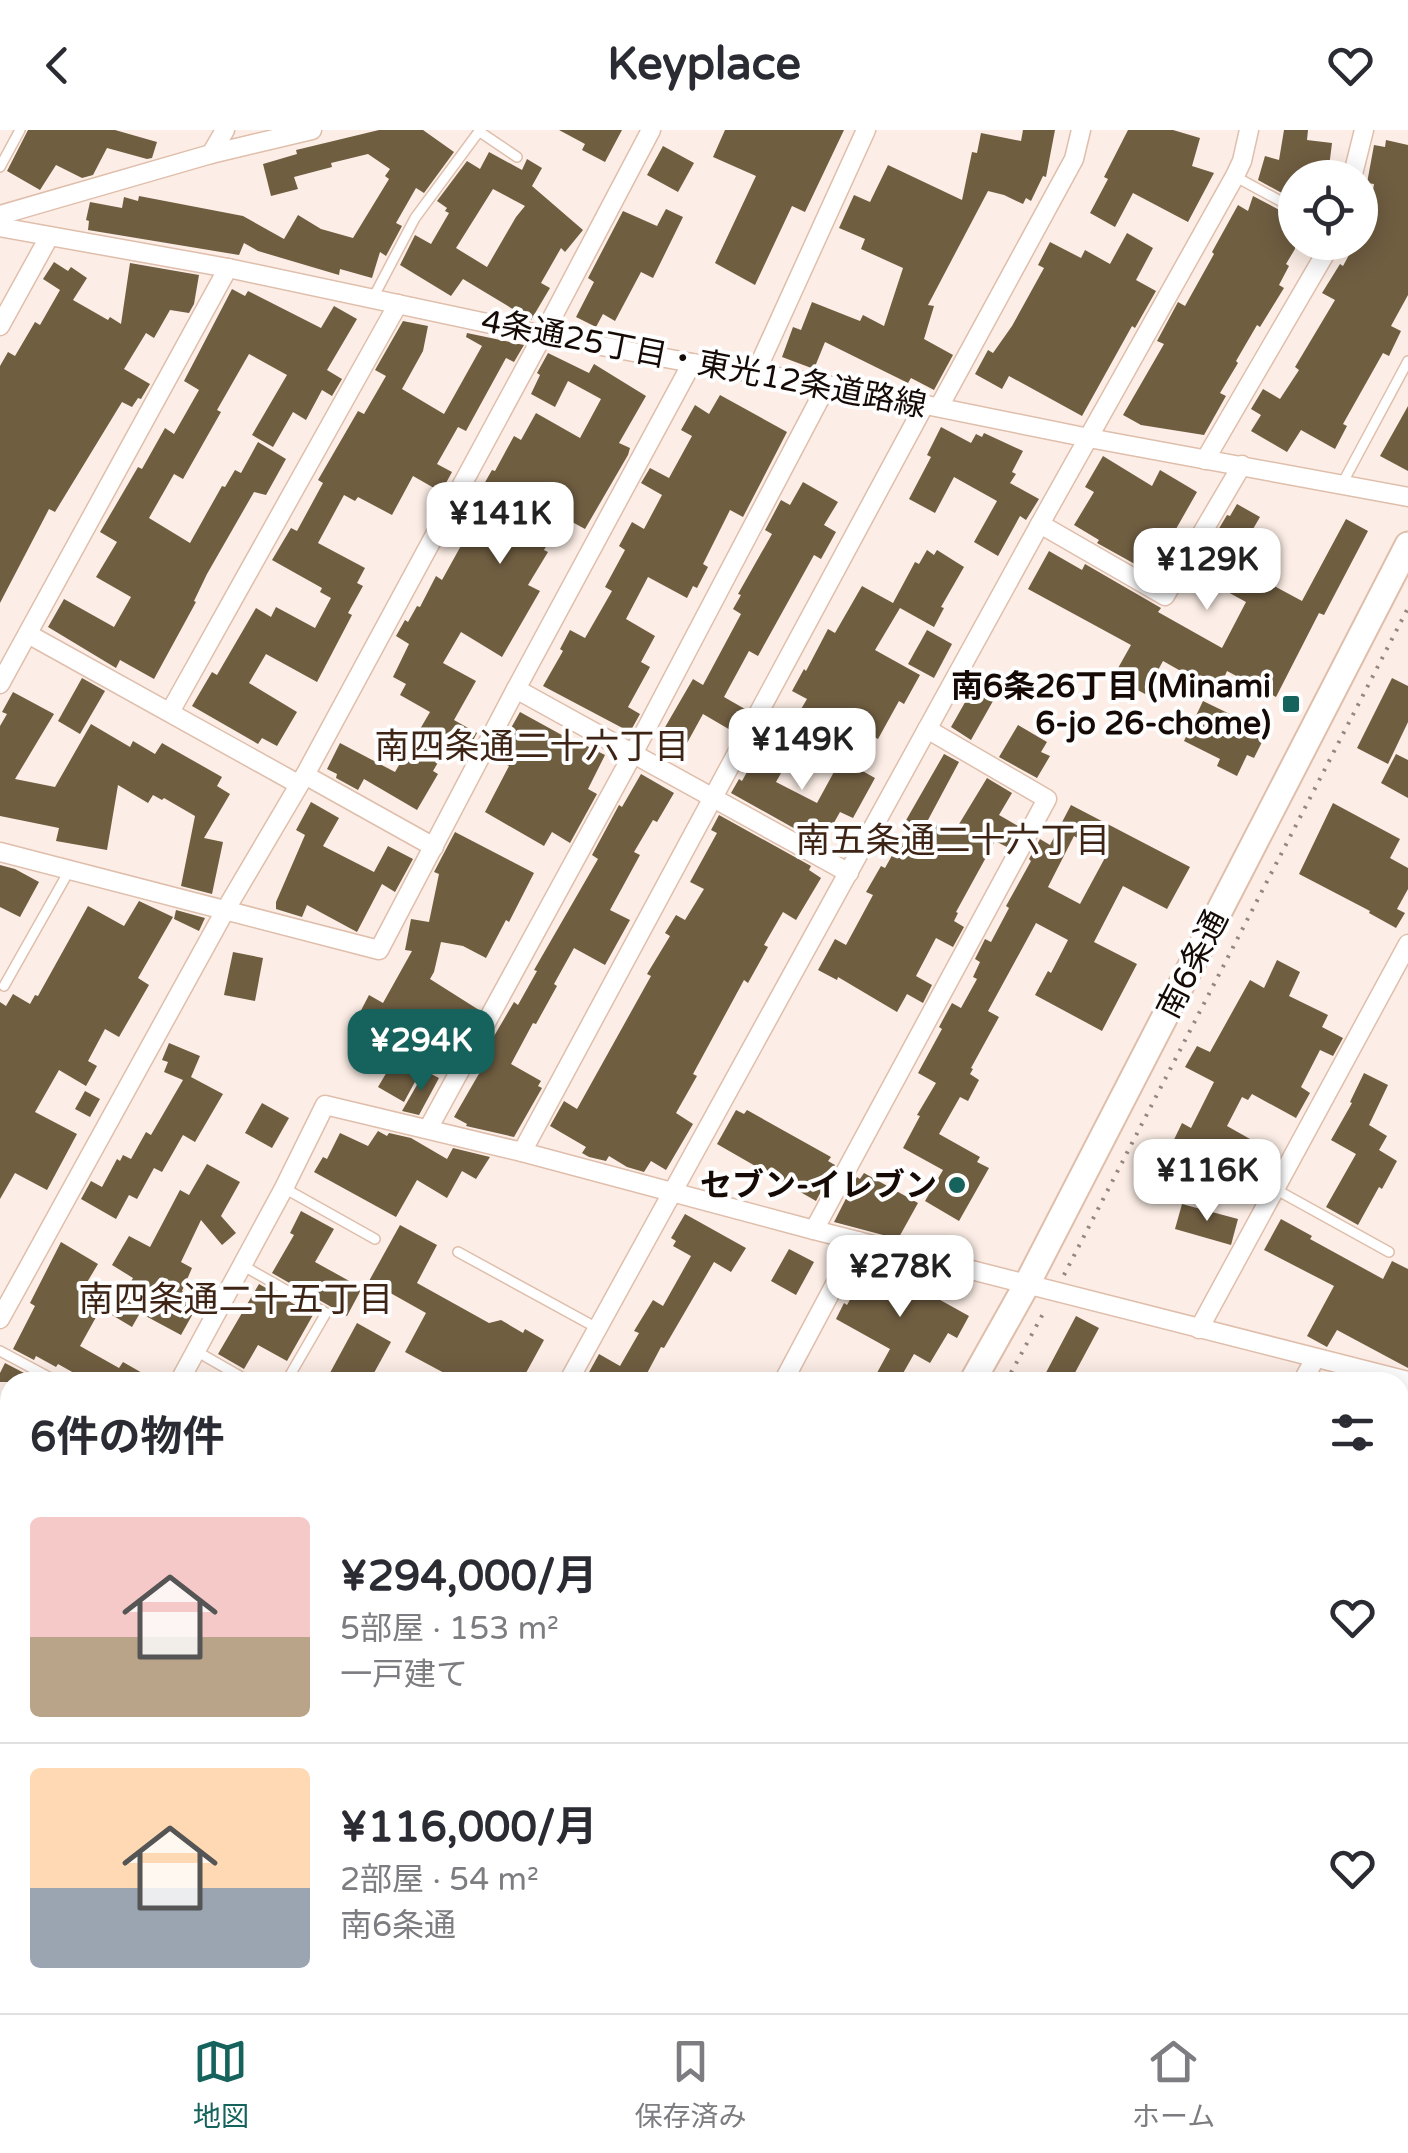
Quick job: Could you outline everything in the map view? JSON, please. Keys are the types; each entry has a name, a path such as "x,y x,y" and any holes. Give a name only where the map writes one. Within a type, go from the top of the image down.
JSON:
{"street":[{"path":"212,154 224,130"},
{"path":"0,215 212,154 312,130"},
{"path":"0,1319 226,909 302,780 651,130"},
{"path":"755,374 866,130"},
{"path":"522,1152 932,405 1074,160 1080,130"},
{"path":"573,1372 1235,176 1249,130"},
{"path":"1356,160 1364,130"},
{"name":"4条通25丁目・東光12条道路線","path":"0,227 228,268 544,335 827,385 1408,497"},
{"path":"0,326 49,237"},
{"path":"1205,460 1322,260"},
{"path":"0,684 228,268"},
{"path":"170,712 398,304"},
{"path":"0,852 379,950 692,363"},
{"path":"428,1129 634,752 827,385"},
{"path":"1040,524 1164,596 1242,465"},
{"name":"南6条通","path":"978,1372 1027,1284 1408,545"},
{"path":"28,634 170,712 434,847"},
{"path":"516,689 849,873"},
{"path":"814,1230 1047,800 927,729"},
{"path":"1199,1329 1408,946"},
{"path":"184,1372 325,1106 522,1152 1368,1372"},
{"path":"787,1372 858,1242"},
{"path":"1308,1372 1316,1359"}],"lane":[{"path":"0,167 20,130"},
{"path":"373,298 415,218 480,131 517,157"},
{"path":"1235,176 1278,200"},
{"path":"1342,484 1408,361"},
{"path":"4,986 70,870"},
{"path":"284,1188 375,1239"},
{"path":"1275,1189 1388,1252"},
{"path":"458,1252 597,1328"},
{"path":"242,1264 326,1314 292,1372"},
{"path":"0,1351 39,1372"},
{"path":"196,1351 233,1372"}],"path":[{"path":"1011,1372 1408,608"}],"building":[{"path":"28,130 115,130 157,142 152,158 147,159 107,148 93,175 82,178 56,165 40,190 7,171"},
{"path":"379,130 423,130 454,152 424,193 416,188 396,223 402,226 386,256 380,252 372,278 340,269 339,275 258,251 244,243 239,255 88,230 90,202 122,208 124,197 138,201 139,196 243,216 284,239 298,215 321,229 353,238 389,179 385,176 390,169 368,154 294,177 298,189 271,196 263,164 297,154 296,150"},
{"path":"559,130 622,130 605,162 582,150 585,144"},
{"path":"725,130 844,130 805,212 792,206 755,285 715,263 756,176 713,157"},
{"path":"1023,130 1055,130 1046,177 1043,176 1031,201 1026,198 1023,204 988,191 928,305 934,306 924,339 953,355 934,390 911,378 908,383 825,342 814,369 782,357 793,327 801,330 812,302 860,321 863,315 884,326 903,268 861,249 865,239 839,228 854,195 870,202 888,165 962,200 972,152 977,153 981,133 1021,141"},
{"path":"1128,130 1173,130 1200,138 1192,166 1214,173 1188,222 1133,193 1115,227 1090,213"},
{"path":"1284,130 1308,130 1307,140 1332,143 1330,160 1279,160"},
{"path":"1386,140 1408,145 1408,295 1391,326 1401,331 1389,356 1383,353 1343,424 1347,426 1335,449 1301,430 1287,452 1251,431 1261,415 1251,409 1263,389 1280,399 1299,370 1295,367 1335,300 1322,293 1340,264 1343,266 1346,260 1378,260 1378,160 1371,160 1374,145 1385,147"},
{"path":"663,146 694,163 678,192 647,175"},
{"path":"489,152 522,170 527,159 542,168 532,186 583,230 565,252 561,248 541,283 550,288 531,320 463,279 451,296 400,265 415,235 431,244 449,213 437,201 467,161 480,169","holes":["493,189 525,206 487,267 456,248"]},
{"path":"1265,156 1279,160 1278,191 1258,180"},
{"path":"1253,196 1278,209 1278,260 1288,260 1289,266 1279,285 1284,288 1236,361 1220,393 1226,396 1204,435 1141,425 1123,415 1164,344 1157,341 1178,302 1185,306 1238,205 1248,211"},
{"path":"666,209 683,217 653,278 641,272 615,321 603,314 596,327 576,317 594,282 588,278 623,211 657,226"},
{"path":"1127,233 1153,248 1136,280 1156,291 1082,416 1009,376 1002,389 975,374 988,350 993,353 1012,326 1044,268 1038,265 1050,242 1081,258 1085,250 1110,264"},
{"path":"54,262 87,278 73,300 121,324 130,263 199,275 189,313 170,310 154,338 146,333 124,369 150,384 132,407 122,402 55,512 49,509 0,603 0,366 8,352 15,356 35,322 40,325 60,290 43,279"},
{"path":"232,289 245,296 248,291 321,328 334,306 357,319 327,370 342,379 332,396 322,390 306,420 293,412 273,447 252,435 287,375 249,354 183,479 174,474 149,518 190,543 222,486 235,470 241,473 258,442 286,459 266,495 254,492 154,679 120,660 116,668 48,627 64,599 114,627 131,597 96,577 117,542 100,532 165,428 174,434 199,390 184,381"},
{"path":"403,321 428,326 423,351 402,389 444,414 482,346 466,337 467,333 524,345 514,362 506,358 466,431 458,427 437,464 452,472 441,492 413,476 392,515 358,497 355,501 344,495 318,543 365,568 357,583 363,586 317,682 266,654 249,683 297,712 277,746 262,738 258,744 192,706 212,672 217,675 256,608 271,617 276,607 315,628 331,598 320,592 322,588 272,560 291,528 297,531 323,483 318,480 358,411 364,414 386,376 375,370"},
{"path":"548,353 589,373 594,364 646,396 619,443 630,448 628,455 585,529 563,517 528,585 540,591 502,657 461,632 443,663 476,681 454,720 477,733 467,752 450,742 433,771 438,774 417,810 364,779 358,790 327,769 340,743 395,772 430,712 400,695 406,684 393,677 409,644 396,636 405,620 408,622 420,607 436,576 442,580 473,524 464,519 492,470 495,471 514,436 521,440 536,413 580,438 601,399 568,381 555,407 531,394"},
{"path":"720,395 787,432 743,517 730,510 703,564 708,567 697,588 693,586 687,598 648,577 626,619 655,636 641,662 650,667 628,707 640,714 630,732 543,686 570,630 585,638 612,591 605,587 625,550 619,546 632,522 644,529 662,495 641,483 650,468 669,478 692,436 681,430 695,405 709,414"},
{"path":"1408,406 1408,471 1380,456"},
{"path":"941,427 971,443 976,434 982,437 984,433 1023,451 1010,483 1039,499 1026,520 1020,516 998,556 974,542 997,501 954,477 935,513 909,499 931,457 927,455"},
{"path":"1103,456 1152,486 1160,470 1197,492 1151,573 1097,543 1099,540 1074,525 1094,492 1085,487"},
{"path":"803,482 838,502 824,525 836,532 821,559 814,555 758,656 749,651 724,697 745,709 732,731 703,714 681,754 657,741 693,679 703,685 741,614 733,609 772,534 765,530 781,500 790,505"},
{"path":"1237,504 1260,517 1253,529 1265,535 1246,571 1302,601 1346,519 1368,531 1324,615 1319,613 1276,697 1227,671 1214,701 1198,693 1202,683 1163,661 1145,694 1113,677 1131,645 1028,589 1049,551 1082,570 1085,564 1222,648 1246,602 1204,579 1222,548 1211,542"},
{"path":"927,550 934,555 937,550 964,567 934,627 900,608 875,650 920,675 904,704 899,701 878,739 833,714 812,752 785,736 807,699 792,691 828,629 835,633 862,586 893,603 915,562 919,564"},
{"path":"927,630 952,644 934,678 908,664"},
{"path":"82,678 105,691 80,734 58,721"},
{"path":"1392,678 1408,686 1408,722 1388,764 1357,748"},
{"path":"972,690 993,701 971,740 951,727"},
{"path":"13,692 54,714 15,779 55,787 91,724 130,747 133,741 155,754 162,743 222,777 217,786 230,794 204,838 223,842 212,894 181,886 195,816 164,798 153,795 148,803 118,785 107,850 56,841 59,828 0,816 0,726 7,714 2,712"},
{"path":"1203,701 1267,732 1254,758 1247,755 1237,776 1217,766 1220,759 1184,741"},
{"path":"520,712 605,755 588,789 597,794 570,843 552,832 544,846 485,812 509,766 494,758"},
{"path":"1018,725 1047,742 1041,752 1050,756 1037,778 999,757"},
{"path":"766,738 793,752 776,782 817,803 841,759 875,778 853,818 840,812 822,844 731,793"},
{"path":"944,754 959,762 928,820 953,834 987,778 1012,793 999,815 1018,826 1007,847 995,841 956,912 954,921 964,927 953,947 936,938 916,976 932,985 923,1003 907,994 897,1012 838,977 837,980 818,970 835,939 846,945 873,895 866,892 881,866 885,868 909,825 905,822"},
{"path":"1396,754 1408,760 1408,798 1381,783"},
{"path":"641,774 674,793 634,852 640,855 610,910 630,920 605,965 574,948 554,984 557,986 511,1064 541,1081 538,1086 542,1088 514,1137 466,1126 454,1117 488,1058 483,1055 514,1002 518,1005 598,859 592,855"},
{"path":"311,802 339,818 323,846 374,872 388,846 413,859 395,892 382,884 357,932 307,905 302,917 276,909 305,835 296,830"},
{"path":"1333,803 1400,839 1390,858 1408,868 1408,889 1397,909 1405,913 1396,928 1299,874"},
{"path":"1071,805 1190,867 1167,909 1123,886 1094,942 1137,964 1102,1031 1035,995 1068,940 1036,923 988,1011 999,1017 971,1068 970,1074 979,1080 968,1101 960,1097 939,1134 980,1157 977,1162 989,1168 959,1221 925,1201 943,1170 903,1148 936,1083 918,1073 952,1003 961,1008 977,979 973,977 980,962 975,959 985,939 991,942 1040,839 1050,845","holes":["1074,836 1107,854 1080,904 1048,887"]},
{"path":"719,815 811,866 809,870 821,878 796,920 783,912 748,983 744,980 693,1074 697,1076 676,1113 693,1124 666,1170 651,1161 644,1172 609,1156 606,1161 589,1157 582,1153 586,1147 550,1126 564,1101 577,1109 651,976 647,974 670,936 665,933 676,915 685,920 704,889 690,882 717,833 711,830"},
{"path":"455,832 534,873 486,958 463,946 441,942 430,979 479,1010 461,1043 442,1032 404,1102 378,1087 401,1048 355,1022 369,995 383,1003 412,951 405,950 411,919 429,922 439,874 434,872"},
{"path":"0,865 39,882 20,917 0,907"},
{"path":"139,901 173,917 138,978 149,985 119,1037 105,1029 88,1061 97,1066 86,1086 59,1070 35,1112 77,1134 47,1190 15,1173 0,1199 0,1002 6,1006 13,994 30,1004 38,996 88,906 124,926"},
{"path":"176,910 205,918 199,931 174,919"},
{"path":"233,952 263,958 255,1001 224,995"},
{"path":"1277,960 1300,972 1289,996 1328,1015 1322,1027 1343,1038 1333,1056 1320,1050 1301,1087 1310,1093 1296,1118 1252,1094 1248,1100 1242,1097 1227,1126 1266,1148 1249,1176 1212,1155 1207,1165 1203,1163 1187,1193 1156,1177 1182,1123 1191,1128 1214,1082 1185,1067 1197,1046 1210,1052 1250,980 1264,988"},
{"path":"169,1043 200,1056 191,1077 223,1094 195,1142 183,1135 162,1172 154,1168 137,1199 129,1195 116,1219 81,1199 91,1181 102,1187 117,1159 120,1161 123,1155 131,1159 146,1132 151,1135 183,1080 164,1072 168,1062 162,1060"},
{"path":"425,1071 439,1078 419,1115 402,1111"},
{"path":"1364,1073 1388,1085 1369,1125 1387,1136 1379,1150 1397,1161 1358,1225 1326,1207 1356,1154 1331,1140"},
{"path":"85,1091 100,1099 90,1117 75,1109"},
{"path":"262,1103 289,1118 272,1148 245,1133"},
{"path":"736,1110 744,1114 747,1110 831,1157 828,1161 835,1165 816,1201 717,1144"},
{"path":"378,1131 387,1136 389,1133 411,1138 447,1159 453,1148 490,1157 476,1179 462,1171 447,1198 417,1180 396,1217 314,1172 323,1157 327,1159 340,1133 368,1146"},
{"path":"207,1164 240,1182 221,1216 236,1233 222,1245 201,1220 181,1262 192,1268 182,1291 200,1301 181,1335 140,1313 132,1327 112,1315 133,1278 112,1265 129,1236 150,1247 180,1190 189,1195"},
{"path":"864,1173 918,1203 898,1239 834,1222 857,1177 860,1179"},
{"path":"1182,1204 1238,1219 1231,1245 1175,1229"},
{"path":"301,1211 334,1229 315,1262 362,1288 347,1316 272,1273 294,1235 290,1233"},
{"path":"685,1214 746,1248 731,1272 714,1262 648,1372 589,1372 599,1354 620,1366 639,1333 634,1331 653,1300 663,1306 691,1256 673,1246 676,1241 671,1238"},
{"path":"1281,1219 1383,1279 1392,1261 1408,1269 1408,1368 1337,1330 1327,1347 1307,1336 1334,1286 1264,1250"},
{"path":"400,1225 437,1245 417,1283 489,1323 501,1320 544,1340 526,1372 442,1372 405,1352 426,1313 369,1281"},
{"path":"61,1242 98,1264 80,1294 84,1296 81,1300 100,1310 80,1346 119,1368 123,1362 140,1372 72,1372 13,1349 35,1306 30,1303"},
{"path":"789,1249 814,1262 796,1295 771,1281"},
{"path":"876,1261 969,1316 957,1338 948,1333 930,1363 914,1354 904,1372 877,1372 890,1349 836,1319 864,1275 867,1277"},
{"path":"259,1284 313,1315 287,1361 258,1345 244,1369 218,1354"},
{"path":"1076,1316 1099,1328 1075,1372 1046,1372"},
{"path":"357,1323 391,1342 374,1372 330,1372"},
{"path":"5,1363 22,1372 0,1372"}],"place":[{"name":"南6条26丁目 (Minami 6-jo 26-chome)","path":"1291,704"},
{"name":"セブン-イレブン","path":"957,1185"}],"district":[{"name":"南四条通二十六丁目","path":"532,746"},
{"name":"南五条通二十六丁目","path":"953,840"},
{"name":"南四条通二十五丁目","path":"236,1299"}]}
